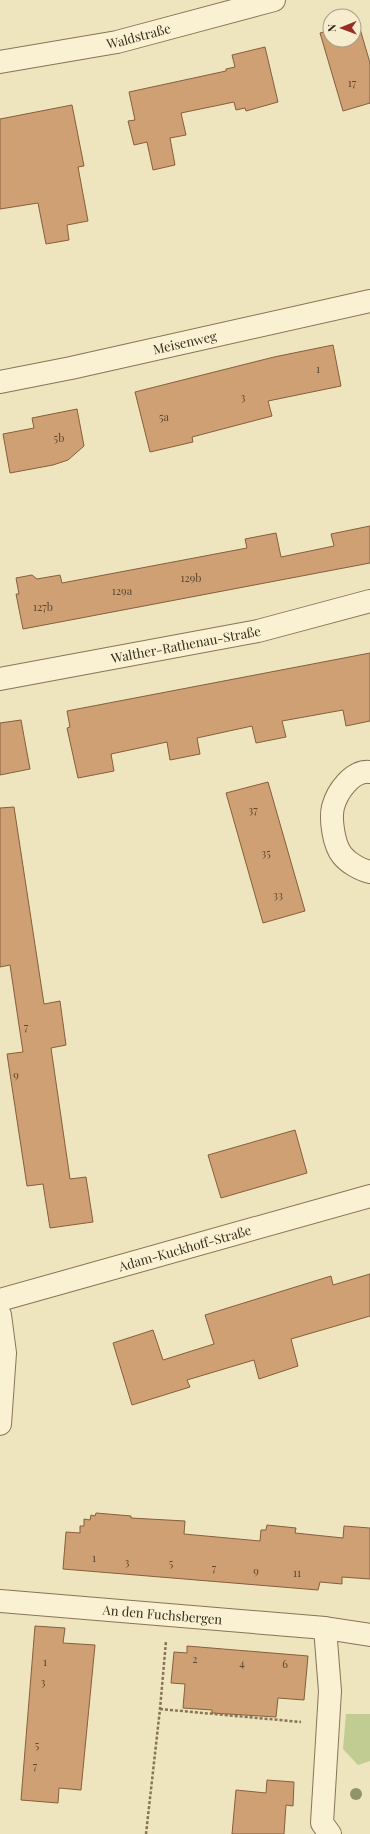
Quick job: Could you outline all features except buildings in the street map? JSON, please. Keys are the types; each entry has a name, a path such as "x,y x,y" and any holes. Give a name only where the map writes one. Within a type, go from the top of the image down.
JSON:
{"street":[{"name":"Waldstraße","path":"0,62 117,42 274,0"},
{"name":"Meisenweg","path":"0,382 71,368 370,301"},
{"name":"Walther-Rathenau-Straße","path":"0,679 258,631 370,601"},
{"path":"370,772 354,776 344,784 333,808 333,832 342,855 353,865 370,872"},
{"name":"Adam-Kuckhoff-Straße","path":"0,1300 370,1196"},
{"path":"0,1316 5,1353 0,1424"},
{"name":"An den Fuchsbergen","path":"0,1601 325,1628 370,1635"},
{"path":"325,1628 330,1691 322,1823 330,1834"}],"path":[{"path":"146,1834 160,1709 168,1614"},
{"path":"160,1709 328,1725"}],"green space":[{"path":"346,1714 370,1714 370,1761 358,1765 343,1749"}]}
